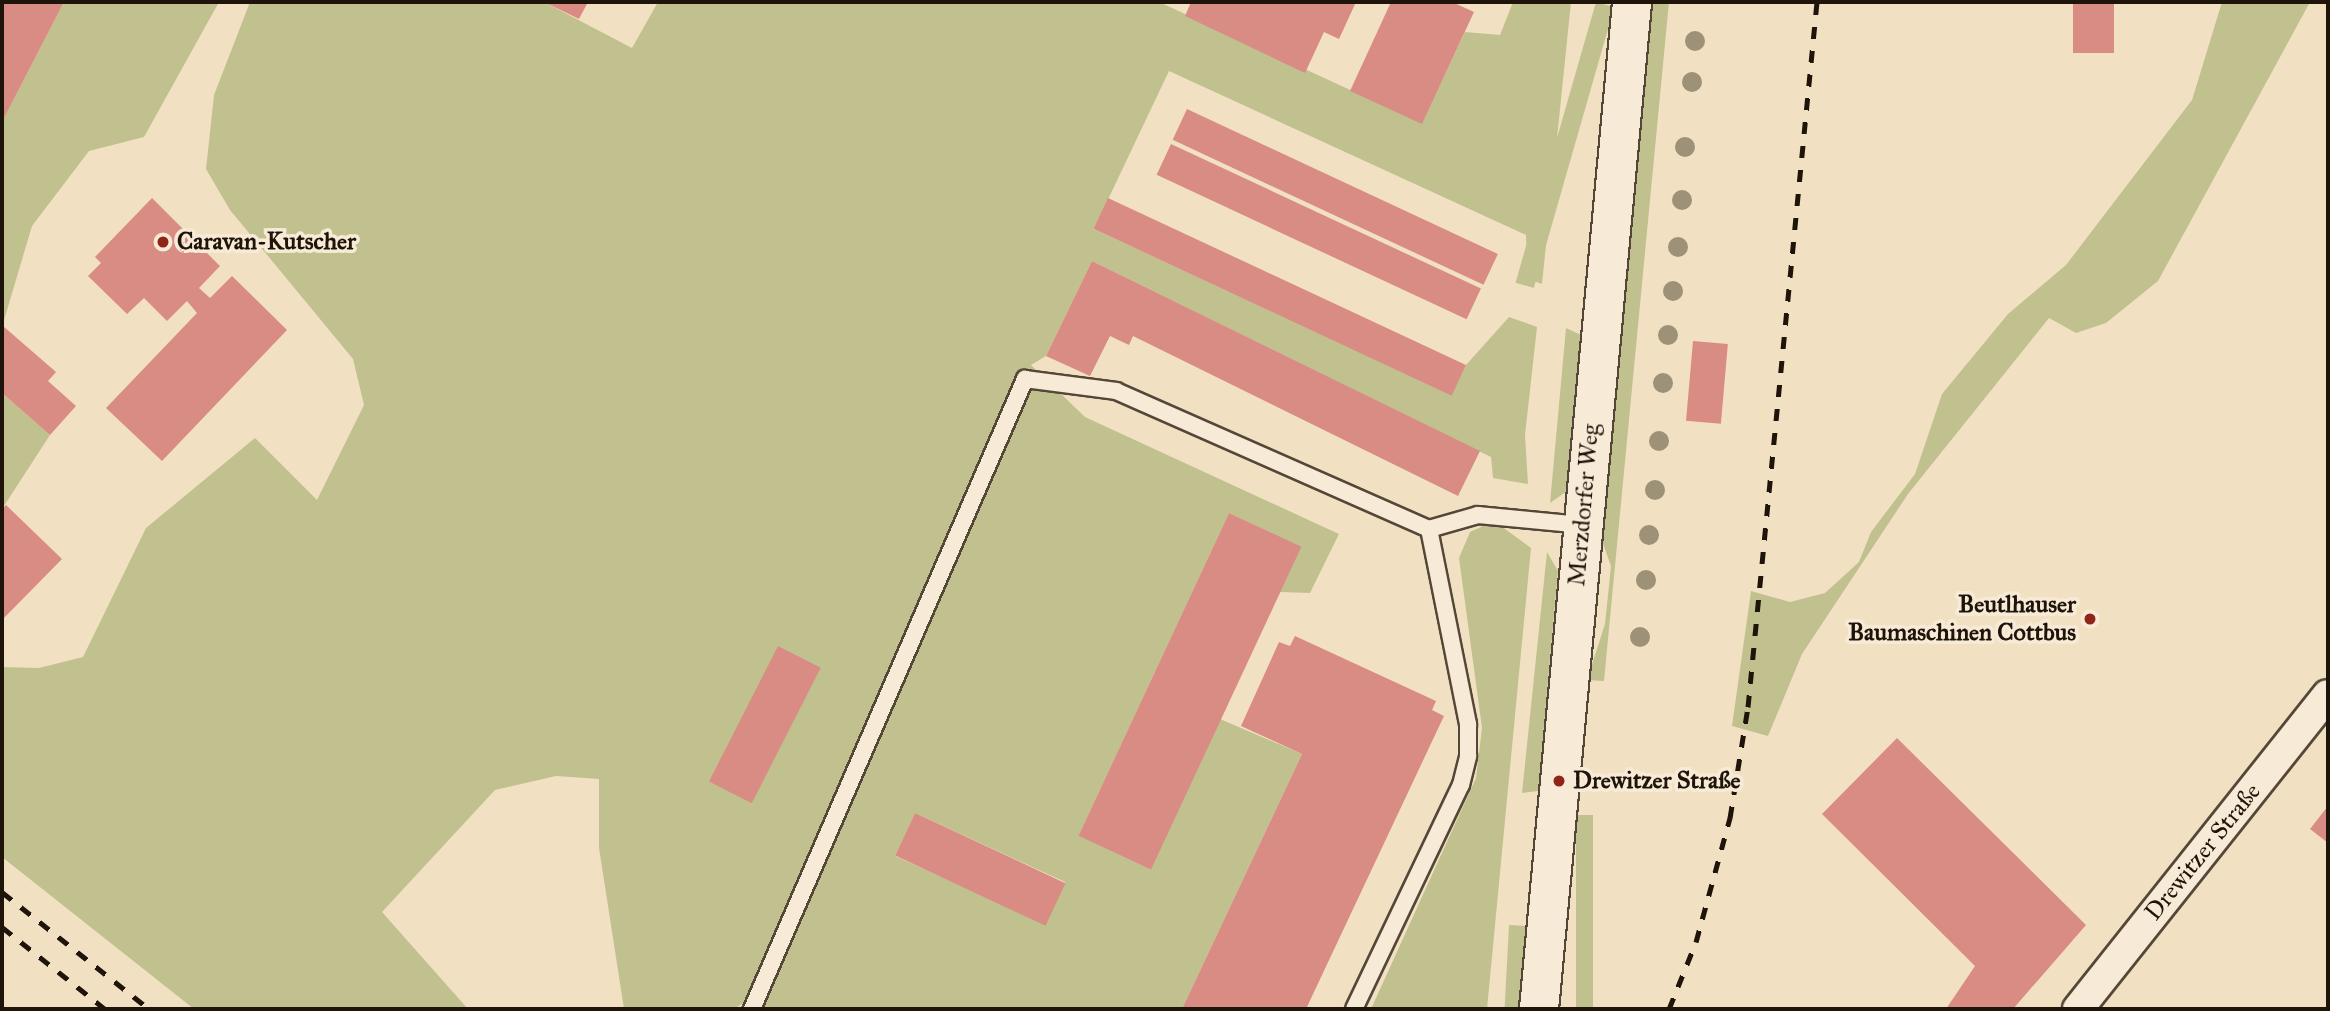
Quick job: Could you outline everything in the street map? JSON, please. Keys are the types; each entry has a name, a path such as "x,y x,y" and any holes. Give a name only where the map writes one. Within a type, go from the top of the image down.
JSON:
{"street":[{"name":"Merzdorfer Weg","path":"1539,1009 1581,525 1632,2"},
{"name":"Drewitzer Straße","path":"2078,1009 2328,695"}],"lane":[{"path":"752,1009 1025,379 1116,391 1429,529 1478,515 1581,525"},
{"path":"1354,1009 1461,785 1468,756 1468,724 1429,529"}],"green space":[{"path":"64,2 219,2 144,137 89,151 32,226 2,327 2,122"},
{"path":"250,2 544,2 632,48 658,2 1159,2 1422,123 1465,32 1500,35 1513,2 1571,2 1542,284 1528,279 1526,235 1169,71 1094,229 1451,395 1466,365 1509,317 1537,327 1525,435 1528,484 1493,478 1491,457 1092,261 1046,356 1031,365 1085,417 1339,534 1310,593 1280,592 1301,547 1229,513 1079,835 1151,869 1220,719 1302,754 1182,1009 738,1009 776,981 734,1009 624,1009 599,848 599,779 556,776 495,790 382,912 468,1009 194,1009 2,857 2,667 39,668 83,657 146,528 255,438 317,500 364,405 353,359 230,210 206,169 214,95","holes":["915,813 1065,882 1046,924 895,856"]},
{"path":"1596,2 1614,7 1534,288 1516,283"},
{"path":"1652,2 1669,2 1604,681 1587,680 1605,624 1611,566 1601,538"},
{"path":"2222,2 2310,2 2158,281 2106,323 2076,333 2049,318 1908,494 1802,654 1768,736 1732,726 1751,591 1790,602 1825,593 1859,562 1871,532 1915,474 1942,394 2008,314 2066,265 2192,100"},
{"path":"1566,328 1583,336 1567,491 1550,503"},
{"path":"2,393 50,435 2,509"},
{"path":"1494,521 1531,548 1487,1009 1371,1009 1476,778 1482,728 1459,558 1470,532"},
{"path":"1547,552 1558,571 1538,791 1522,793"},
{"path":"1576,815 1593,815 1593,1009 1576,1009"},
{"path":"1509,925 1527,926 1523,1009 1505,1009"}],"building":[{"path":"2,2 64,2 2,122"},
{"path":"544,2 588,2 579,19"},
{"path":"1191,2 1356,2 1339,39 1324,32 1305,73 1185,16"},
{"path":"1391,2 1452,2 1474,12 1422,124 1350,91"},
{"path":"2073,2 2114,2 2114,53 2073,53"},
{"path":"1187,109 1498,254 1483,285 1173,140"},
{"path":"1171,144 1481,289 1467,319 1157,175"},
{"path":"152,198 220,266 199,288 210,298 232,276 287,330 162,461 106,408 197,313 187,301 167,321 144,298 127,314 88,276 101,263 95,257"},
{"path":"1108,198 1466,365 1452,396 1094,229"},
{"path":"1092,261 1480,451 1458,496 1133,336 1129,345 1110,336 1090,376 1046,356"},
{"path":"3,326 56,372 48,381 76,406 50,435 2,393"},
{"path":"1693,341 1728,344 1721,424 1686,421"},
{"path":"6,505 62,559 2,620 2,509"},
{"path":"1229,513 1302,547 1151,869 1079,836"},
{"path":"1295,636 1436,701 1432,710 1444,716 1306,1009 1182,1009 1302,754 1241,726 1279,642 1290,646"},
{"path":"778,646 821,668 752,803 709,781"},
{"path":"1897,738 2086,925 2013,1009 1946,1009 1975,966 1822,814"},
{"path":"2328,806 2328,843 2310,829"},
{"path":"915,813 1065,883 1046,926 895,856"}],"railway":[{"path":"1669,1009 1696,942 1730,818 1748,707 1817,2"},
{"path":"2,892 149,1009"},
{"path":"2,927 105,1009"}],"place":[{"name":"Caravan-Kutscher","path":"163,242"},
{"name":"Beutlhauser Baumaschinen Cottbus","path":"2090,619"},
{"name":"Drewitzer Straße","path":"1559,781"}]}
